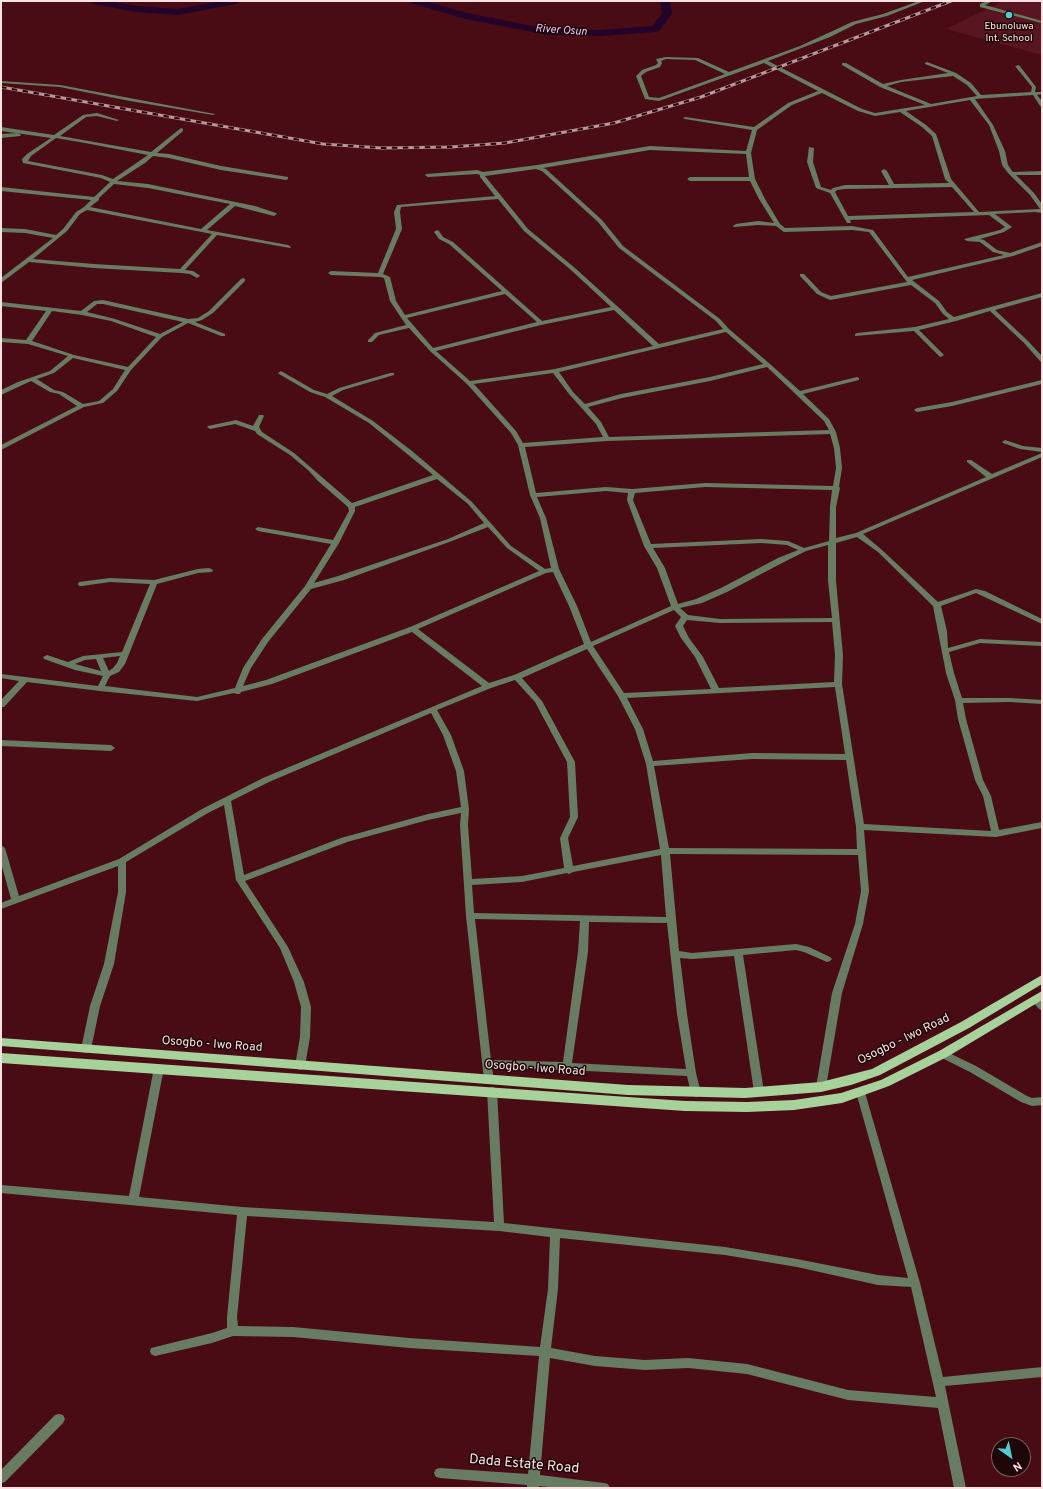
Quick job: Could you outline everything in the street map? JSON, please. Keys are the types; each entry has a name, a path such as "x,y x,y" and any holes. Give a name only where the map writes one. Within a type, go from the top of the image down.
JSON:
{"main road":[{"name":"Osogbo - Iwo Road","path":"1,1058 159,1068 490,1085 696,1093 759,1092 821,1087 851,1080 883,1068 965,1025 1042,979"},
{"name":"Osogbo - Iwo Road","path":"1,1042 300,1066 685,1106 747,1107 794,1105 842,1098 861,1092 885,1083 943,1054 1040,1000"}],"street":[{"path":"729,74 696,60 672,58 659,59 658,60 660,63 658,66 644,71 638,76 647,98 656,100 729,74 828,36 854,23 885,16 923,1"},
{"path":"991,1 982,6 1042,22"},
{"path":"765,60 780,70 822,91 871,114 879,115 980,97 1033,92 1042,93"},
{"path":"927,63 954,74 969,84 980,97"},
{"path":"844,64 882,86 929,105"},
{"path":"1017,66 1034,87 1033,92 1042,105"},
{"path":"882,86 901,81 954,74"},
{"path":"1,82 60,86 213,114"},
{"path":"822,91 790,104 756,129 748,152 752,179 762,199 778,225 784,230 852,228 866,229 873,233 909,281 937,302 945,313 954,320"},
{"path":"972,99 991,124 1002,151 1005,165 1032,194 1042,210"},
{"path":"902,111 934,135 944,169 952,185 961,193 978,214"},
{"path":"117,120 102,115 91,114 85,116 29,155 25,159 25,162 102,177 118,183 136,183 274,214"},
{"path":"685,118 756,129"},
{"path":"1,130 169,156 221,168 286,178"},
{"path":"1,281 57,237 78,213 86,208 114,181 143,162 182,130"},
{"path":"1,136 27,134"},
{"path":"428,175 477,172 483,174 537,167 650,148 748,152"},
{"path":"811,148 810,162 819,188 832,192 852,228"},
{"path":"537,167 544,170 600,221 621,246 718,320 727,330 768,365 827,420 833,432 837,448 839,468 833,507 832,542 835,620 839,654 838,684 848,757 860,827 865,892 857,931 837,993 821,1087"},
{"path":"884,172 892,185"},
{"path":"1012,174 1042,173"},
{"path":"483,174 482,176 526,230 573,269 657,346"},
{"path":"690,179 752,179"},
{"path":"832,192 835,189 845,187 952,185"},
{"path":"1,190 97,198"},
{"path":"380,275 400,229 397,212 399,206 499,197"},
{"path":"203,230 234,204"},
{"path":"86,208 288,247"},
{"path":"846,218 978,214 1042,210"},
{"path":"966,239 974,239 1002,231 1009,227 990,213"},
{"path":"736,226 758,223 778,225"},
{"path":"1,230 25,231 57,237"},
{"path":"437,232 441,238 451,243 541,323"},
{"path":"181,271 216,233"},
{"path":"974,239 986,243 995,251 1011,255"},
{"path":"802,275 819,293 830,298 909,281 1011,255 1042,244"},
{"path":"29,260 94,266 181,271 191,272 197,276"},
{"path":"331,273 380,275 387,277 393,301 410,326 432,350 469,383 514,432 521,445 533,495 543,518 555,569 573,606 588,644 622,696 640,729 650,764 665,851 675,954 691,1073 696,1093"},
{"path":"1,448 82,406 94,404 108,396 115,390 129,369 160,336 188,321 200,319 211,312 243,280"},
{"path":"403,317 506,292"},
{"path":"858,335 915,329 992,310 1042,295"},
{"path":"82,313 96,302 103,302 188,321 223,335"},
{"path":"1,304 82,313 113,320 160,336"},
{"path":"432,350 541,323 615,308"},
{"path":"28,342 50,310"},
{"path":"992,310 1026,342 1042,360"},
{"path":"370,341 377,334 410,326"},
{"path":"915,329 941,355"},
{"path":"469,383 555,371 727,330"},
{"path":"1,340 41,344 72,356 129,369"},
{"path":"1,393 52,372 72,356"},
{"path":"584,406 621,396 710,379 768,365"},
{"path":"555,371 571,393 599,423 607,439"},
{"path":"281,373 312,391 327,396 371,422 470,503 509,547 544,570"},
{"path":"327,396 341,389 392,374"},
{"path":"32,379 52,391 61,393 82,406"},
{"path":"799,393 857,379"},
{"path":"917,410 1042,382"},
{"path":"257,430 256,427 261,416"},
{"path":"210,427 236,422 257,430 310,469 320,480 352,506"},
{"path":"521,445 607,439 833,432"},
{"path":"1005,442 1022,448 1042,450"},
{"path":"1,906 122,861 198,815 266,780 488,686 517,677 588,644 675,607 699,601 804,550 858,534 1042,455"},
{"path":"969,461 991,477"},
{"path":"352,506 438,476"},
{"path":"533,495 606,489 632,491 705,485 836,488"},
{"path":"632,491 630,500 648,546 661,568 675,607 685,617 720,621 835,620"},
{"path":"237,692 247,668 265,641 308,587 350,516 352,506"},
{"path":"308,587 342,578 489,524"},
{"path":"258,529 335,543"},
{"path":"858,534 880,550 937,604 944,630 945,651 950,673 959,700 962,719 979,780 987,796 996,834"},
{"path":"648,546 761,542 788,543 804,550"},
{"path":"1,676 179,698 197,698 237,692 314,666 413,629 544,570 555,569"},
{"path":"82,584 110,580 154,582 209,570"},
{"path":"100,689 107,675 116,670 121,664 154,582"},
{"path":"937,604 976,592 982,593 1042,622"},
{"path":"685,617 679,626 685,638 700,657 716,690"},
{"path":"413,629 488,686"},
{"path":"945,651 980,641 1042,644"},
{"path":"69,664 83,658 125,654"},
{"path":"98,656 107,675"},
{"path":"47,657 78,668 107,675"},
{"path":"517,677 538,701 571,762 574,817 564,838 570,871"},
{"path":"1,705 24,680"},
{"path":"622,696 838,684"},
{"path":"959,700 1010,700 1042,702"},
{"path":"434,710 447,735 460,771 465,809 464,825 470,916 490,1085 499,1227"},
{"path":"1,743 111,748"},
{"path":"650,764 752,756 848,757"},
{"path":"227,800 240,880 284,947 299,982 306,1007 305,1036 300,1066"},
{"path":"240,880 344,840 428,816 465,809"},
{"path":"860,827 996,834 1042,825"},
{"path":"1,848 16,900"},
{"path":"468,882 522,879 570,871 665,851 862,852"},
{"path":"86,1049 96,1006 109,964 122,892 122,861"},
{"path":"470,916 671,920"},
{"path":"567,1066 583,952 585,919"},
{"path":"675,954 692,956 796,947 806,949 827,959"},
{"path":"738,952 759,1092"},
{"path":"943,1054 973,1069 1024,1099 1032,1102 1042,1101"},
{"path":"488,1064 567,1066 691,1073"},
{"path":"133,1201 159,1068"},
{"path":"861,1092 915,1283 939,1382 960,1488"},
{"path":"1,1189 242,1211 499,1227 725,1251 798,1263 878,1280 915,1283"},
{"path":"233,1331 232,1317 242,1211"},
{"path":"533,1484 545,1352 553,1289 555,1234"},
{"path":"155,1352 212,1338 233,1331 293,1332 409,1343 545,1352 594,1361 644,1365 688,1363 747,1369 848,1395 943,1403"},
{"path":"939,1382 1042,1372"},
{"path":"1,1478 59,1420"},
{"name":"Dada Estate Road","path":"440,1473 533,1484 604,1488"}],"shaded area":[{"name":"Ebunoluwa Int. School","path":"1004,1 1042,1 1042,55 946,29"}],"waterway":[{"name":"River Osun","path":"94,1 136,9 178,12 236,1"},
{"name":"River Osun","path":"414,1 466,16 548,32 600,33 655,29 667,14 665,1"}],"railway":[{"path":"1,87 323,144 381,148 451,147 505,143 614,123 701,97 951,1"}],"place":[{"name":"Ebunoluwa Int. School","path":"1009,15"}]}
